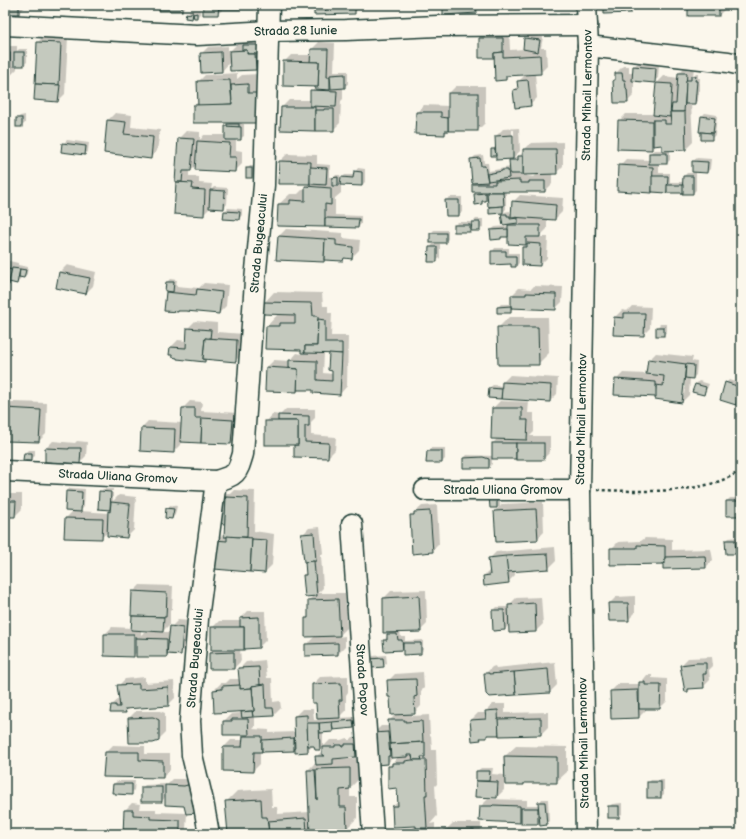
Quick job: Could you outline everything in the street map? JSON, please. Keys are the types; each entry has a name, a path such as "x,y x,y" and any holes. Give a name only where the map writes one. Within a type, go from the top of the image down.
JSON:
{"street":[{"name":"Strada Bugeacului","path":"209,834 192,755 190,721 198,619 223,479 238,470 244,454 255,281 264,185 269,5"},
{"name":"Strada Mihail Lermontov","path":"586,5 588,46 580,490 586,834"},
{"name":"Strada 28 Iunie","path":"5,24 197,35 269,31 346,30 438,26 586,25"},
{"path":"588,46 728,62 741,65"},
{"name":"Strada Uliana Gromov","path":"5,471 223,479"},
{"name":"Strada Uliana Gromov","path":"425,490 580,490"},
{"name":"Strada Popov","path":"352,524 373,834"}],"path":[{"path":"580,490 638,491 685,489 718,481 732,476 741,470"}],"building":[{"path":"5,5 19,5 19,14 5,14"},
{"path":"50,5 72,5 72,9 50,9"},
{"path":"159,5 182,5 182,11 159,11"},
{"path":"203,5 219,5 218,15 203,15"},
{"path":"219,5 253,5 253,9 218,9"},
{"path":"287,5 326,5 326,10 287,9"},
{"path":"326,5 355,5 355,14 314,15 314,10 326,10"},
{"path":"443,5 476,5 477,13 443,15"},
{"path":"604,5 631,5 631,13 604,14"},
{"path":"688,5 719,5 719,16 688,16"},
{"path":"191,12 193,13 192,19 185,18 186,13 191,14"},
{"path":"197,13 197,18 194,18 193,14"},
{"path":"479,38 503,38 503,52 494,53 494,58 479,58"},
{"path":"524,38 540,40 538,52 523,49"},
{"path":"37,42 61,43 59,85 35,84"},
{"path":"242,45 259,45 259,54 247,54 247,50 242,50"},
{"path":"311,49 328,49 327,77 330,77 330,90 315,89 315,86 318,87 319,62 310,62"},
{"path":"247,50 247,54 255,54 256,70 230,71 229,51"},
{"path":"14,52 24,52 24,66 14,66"},
{"path":"221,52 222,72 201,73 200,53"},
{"path":"503,52 503,57 540,55 541,74 506,76 506,80 495,81 494,53"},
{"path":"5,53 10,53 10,77 5,77"},
{"path":"283,61 319,62 318,87 283,86"},
{"path":"633,66 656,68 655,83 632,81"},
{"path":"615,73 622,73 627,89 628,103 614,103 613,80 615,80"},
{"path":"678,73 687,73 684,112 671,112 672,104 676,104"},
{"path":"345,74 345,88 331,89 330,75"},
{"path":"691,76 696,76 695,81 697,81 695,104 685,104 686,80 691,80"},
{"path":"230,80 232,104 198,106 197,81"},
{"path":"528,80 531,106 515,108 513,90 518,89 517,81"},
{"path":"656,83 672,84 670,117 653,115"},
{"path":"35,84 60,85 58,102 34,100"},
{"path":"248,84 248,93 256,93 256,123 193,123 193,105 232,104 231,85"},
{"path":"310,90 337,91 336,107 310,106"},
{"path":"448,93 478,93 478,131 448,131"},
{"path":"281,107 315,107 315,131 280,130"},
{"path":"334,109 334,131 315,131 315,110"},
{"path":"416,112 441,112 441,117 448,118 448,131 445,131 445,135 415,134"},
{"path":"670,112 685,112 686,150 662,151 662,145 653,146 653,120 665,120 665,124 671,124"},
{"path":"701,116 715,118 713,133 699,132"},
{"path":"16,118 22,118 22,127 16,127"},
{"path":"107,120 126,122 124,134 153,137 151,159 104,153"},
{"path":"618,120 652,121 652,150 617,149"},
{"path":"227,124 239,124 239,127 227,127"},
{"path":"225,126 241,127 241,140 225,140"},
{"path":"701,132 712,133 712,140 701,140"},
{"path":"513,135 513,159 496,160 495,136"},
{"path":"178,138 194,139 191,171 183,171 182,182 175,182"},
{"path":"197,141 230,143 229,157 236,157 235,172 195,170"},
{"path":"62,143 86,146 85,155 61,152"},
{"path":"491,149 495,149 496,156 491,156"},
{"path":"523,149 556,149 557,174 523,175"},
{"path":"649,153 667,153 667,164 649,164"},
{"path":"518,156 523,156 523,174 510,174 509,160 518,160"},
{"path":"480,158 481,166 485,166 488,182 472,183 470,159"},
{"path":"279,161 311,162 310,184 278,184"},
{"path":"692,161 708,162 707,173 692,172"},
{"path":"618,165 653,167 652,193 617,191"},
{"path":"310,167 327,168 326,185 310,184"},
{"path":"246,168 252,168 252,178 246,178"},
{"path":"508,170 509,178 488,181 487,174"},
{"path":"354,171 362,172 362,186 340,185 341,177 353,178"},
{"path":"652,176 668,176 667,193 652,192"},
{"path":"683,176 693,176 693,194 682,194"},
{"path":"338,177 338,186 332,186 332,178"},
{"path":"520,180 520,183 529,183 529,181 545,181 545,192 472,192 472,184 495,184 495,181"},
{"path":"176,182 193,183 192,189 205,190 204,216 174,214"},
{"path":"667,185 683,185 683,193 667,193"},
{"path":"305,186 331,188 331,205 325,204 325,227 277,226 278,204 290,204 290,200 305,201"},
{"path":"210,190 225,191 224,209 209,208"},
{"path":"487,192 503,192 504,206 488,207"},
{"path":"486,193 486,201 482,201 482,204 475,205 474,194"},
{"path":"445,200 459,200 459,216 446,216"},
{"path":"512,201 556,205 555,220 511,217"},
{"path":"503,206 503,213 489,214 489,207"},
{"path":"224,211 240,212 239,220 223,219"},
{"path":"501,214 507,214 507,216 510,216 510,219 518,218 518,223 503,225"},
{"path":"325,218 359,219 358,228 325,227"},
{"path":"472,222 480,222 480,231 471,231"},
{"path":"454,225 470,225 470,232 454,232"},
{"path":"508,225 540,225 540,237 526,237 526,245 508,244"},
{"path":"508,229 508,237 501,237 501,239 491,240 490,230"},
{"path":"430,233 446,233 446,243 430,243"},
{"path":"278,236 325,239 324,262 276,260"},
{"path":"325,239 336,240 336,245 353,247 352,259 344,258 343,261 324,260"},
{"path":"527,243 541,244 540,266 522,265 522,247 527,247"},
{"path":"429,247 437,247 437,262 428,262"},
{"path":"491,251 506,251 506,256 516,256 516,267 511,267 511,264 491,265"},
{"path":"5,268 12,270 9,285 5,285"},
{"path":"12,268 20,269 17,284 9,282"},
{"path":"20,269 26,270 24,278 19,277"},
{"path":"59,272 90,278 86,294 56,288"},
{"path":"166,282 174,282 173,292 165,291"},
{"path":"197,289 222,292 219,314 164,311 166,292 196,295"},
{"path":"526,293 556,294 556,310 511,308 511,295 526,295"},
{"path":"263,302 312,303 313,316 318,316 317,346 305,346 305,353 301,353 301,350 265,349 266,326 280,326 280,323 295,323 295,315 263,314"},
{"path":"511,306 511,313 497,313 497,307"},
{"path":"624,313 645,313 644,336 613,335 614,317 624,318"},
{"path":"318,319 325,320 325,343 342,343 342,354 305,353 305,346 317,346"},
{"path":"497,327 538,327 539,365 498,365"},
{"path":"656,327 664,327 664,336 656,336"},
{"path":"187,328 211,330 210,339 205,338 203,359 205,359 205,362 177,359 172,357 172,355 169,355 170,347 186,348"},
{"path":"205,338 237,340 236,362 203,359"},
{"path":"329,353 342,354 340,395 313,393 313,390 297,390 298,369 289,368 289,360 317,361 317,380 332,381 332,371 328,370"},
{"path":"648,359 686,364 682,403 655,399 656,385 663,386 664,376 646,374"},
{"path":"686,364 694,365 693,379 685,378"},
{"path":"266,367 298,369 297,392 265,391"},
{"path":"615,379 656,382 656,397 614,395"},
{"path":"502,382 551,385 550,402 501,399"},
{"path":"725,382 740,387 736,405 720,400"},
{"path":"695,384 706,387 704,395 692,392"},
{"path":"489,388 502,389 501,399 488,398"},
{"path":"5,408 41,410 39,442 5,441"},
{"path":"182,408 195,408 195,418 202,418 201,443 180,442"},
{"path":"492,408 522,408 522,420 528,420 527,440 491,439"},
{"path":"278,415 309,416 309,426 305,426 305,442 329,443 328,458 294,457 294,445 298,445 298,421 278,421"},
{"path":"202,418 233,420 231,444 201,443"},
{"path":"265,421 298,421 298,445 265,445"},
{"path":"141,428 175,429 174,453 140,451"},
{"path":"492,443 516,443 516,459 492,459"},
{"path":"516,443 544,443 544,460 516,460"},
{"path":"45,448 81,448 80,464 45,462"},
{"path":"427,451 442,451 442,463 426,463"},
{"path":"24,453 32,453 32,460 23,460"},
{"path":"483,457 489,459 489,468 463,468 463,458"},
{"path":"66,491 82,492 81,512 65,511"},
{"path":"99,491 111,492 110,510 98,509"},
{"path":"222,497 226,497 225,524 215,523"},
{"path":"226,497 248,498 247,537 224,537"},
{"path":"489,497 497,497 497,508 490,508"},
{"path":"5,501 16,501 15,517 5,517"},
{"path":"726,501 740,501 739,516 726,516"},
{"path":"111,502 130,504 127,538 107,536 108,511 110,512"},
{"path":"166,508 174,509 172,519 165,518"},
{"path":"536,509 538,540 496,542 494,511"},
{"path":"430,511 433,552 412,554 410,515 414,515 414,512"},
{"path":"65,518 103,519 102,539 64,538"},
{"path":"314,533 316,561 304,562 301,534"},
{"path":"227,536 252,538 250,572 214,569 215,540 227,541"},
{"path":"252,539 267,540 265,573 250,572"},
{"path":"725,540 735,540 736,554 726,554"},
{"path":"637,545 665,546 665,564 610,565 610,548 637,548"},
{"path":"548,554 549,569 507,572 506,556"},
{"path":"506,556 509,583 484,586 483,576 490,575 488,558"},
{"path":"705,556 706,568 663,569 665,557"},
{"path":"314,561 317,596 305,597 303,575 306,575 305,562"},
{"path":"132,591 167,593 166,617 131,616"},
{"path":"419,596 421,632 383,633 383,598"},
{"path":"338,599 340,636 305,637 305,618 308,618 308,600"},
{"path":"535,603 536,632 509,633 508,605"},
{"path":"608,603 628,603 629,621 609,621"},
{"path":"492,610 504,610 505,630 493,631"},
{"path":"132,616 164,617 163,632 131,630"},
{"path":"259,617 259,648 244,649 244,627 240,627 240,618"},
{"path":"170,626 183,628 181,655 167,654"},
{"path":"211,627 244,627 244,650 211,650"},
{"path":"104,634 134,634 134,657 104,656"},
{"path":"387,634 397,634 398,640 402,640 403,650 384,651 383,640 387,640"},
{"path":"136,638 167,639 167,657 136,657"},
{"path":"338,643 338,655 305,656 305,644"},
{"path":"403,643 421,643 421,654 403,655"},
{"path":"234,652 234,669 209,669 209,653"},
{"path":"383,658 384,667 370,667 369,659"},
{"path":"706,663 706,674 703,674 704,688 688,689 688,692 685,692 680,665"},
{"path":"259,667 260,685 252,686 252,688 240,689 238,668"},
{"path":"548,669 550,693 516,695 514,672"},
{"path":"514,672 516,695 489,697 486,694 484,673"},
{"path":"416,679 417,696 414,697 415,714 391,715 387,680"},
{"path":"639,682 645,682 645,685 661,685 660,709 639,709"},
{"path":"341,683 342,700 339,700 340,718 317,719 316,703 312,703 312,684"},
{"path":"139,684 139,689 168,687 169,706 125,709 126,713 110,713 111,705 120,707 117,685"},
{"path":"265,684 266,708 273,708 274,716 253,717 252,686"},
{"path":"240,685 240,689 252,688 254,711 214,713 213,690 222,689 222,686"},
{"path":"638,690 639,718 611,719 610,691"},
{"path":"498,710 499,735 487,735 487,738 480,738 481,740 472,741 470,720 486,719 485,711"},
{"path":"252,711 253,717 242,718 241,712"},
{"path":"307,715 308,752 295,753 294,716"},
{"path":"153,717 159,720 159,741 153,743 129,743 128,718"},
{"path":"541,718 541,735 499,736 498,719"},
{"path":"232,719 248,719 249,735 223,735 223,721 232,721"},
{"path":"353,720 354,728 333,730 332,722"},
{"path":"388,720 405,720 405,722 422,721 423,742 390,744"},
{"path":"332,722 333,732 320,733 319,723"},
{"path":"307,723 319,723 320,750 315,750 314,746 308,746"},
{"path":"388,732 390,756 388,756 388,764 375,765 373,733"},
{"path":"243,736 262,736 262,752 254,752 253,772 223,771 223,747 242,747"},
{"path":"294,738 294,751 262,752 262,740"},
{"path":"425,742 425,757 421,757 422,760 413,760 412,755 407,755 407,757 391,758 390,744"},
{"path":"345,744 355,744 356,757 333,759 333,764 316,765 315,756 325,756 322,755 322,747 335,747 335,745 345,746"},
{"path":"105,752 139,752 139,760 163,761 163,778 103,777"},
{"path":"504,756 557,757 557,783 524,783 524,785 505,785"},
{"path":"426,760 427,795 425,795 427,828 416,828 416,826 393,827 392,806 398,806 397,788 388,789 388,766 392,766 392,763 405,763 405,761"},
{"path":"350,768 350,789 340,790 340,807 346,807 347,829 327,829 327,833 310,833 307,770 315,770 317,800 316,769"},
{"path":"476,771 490,771 489,781 476,781"},
{"path":"476,781 498,782 497,798 475,797"},
{"path":"647,782 661,782 661,798 647,798"},
{"path":"113,784 132,784 132,795 112,793"},
{"path":"191,784 197,813 186,814 184,806 165,805 165,785 184,786"},
{"path":"141,787 162,787 162,802 141,802"},
{"path":"261,799 262,817 267,817 269,834 228,834 225,801"},
{"path":"538,802 545,802 547,825 540,826"},
{"path":"480,806 520,806 520,823 479,821"},
{"path":"608,806 619,806 619,818 608,818"},
{"path":"521,808 538,808 538,824 521,824"},
{"path":"124,810 133,810 133,815 150,816 150,819 180,820 180,834 123,834"},
{"path":"306,818 307,832 269,834 268,821"},
{"path":"428,830 429,834 408,834 408,831"},
{"path":"445,830 474,830 474,834 445,834"},
{"path":"331,831 331,834 310,834 327,833"},
{"path":"438,831 438,834 432,834 432,832"}]}
